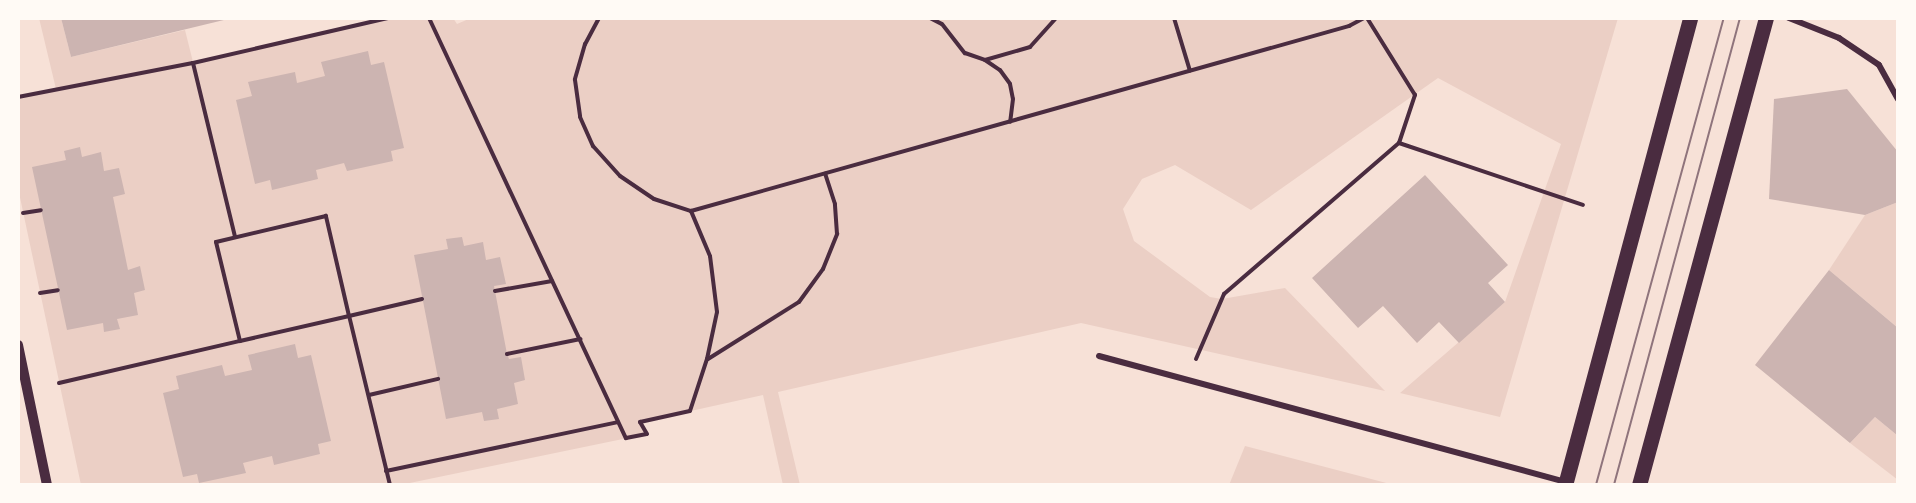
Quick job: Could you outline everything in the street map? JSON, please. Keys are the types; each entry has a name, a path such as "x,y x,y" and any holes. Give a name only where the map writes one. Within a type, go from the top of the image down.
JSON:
{"main road":[{"path":"1565,484 1690,18"},
{"path":"1639,485 1766,18"}],"street":[{"path":"1789,18 1839,38 1879,65 1898,99"},
{"path":"18,345 47,485"},
{"path":"1099,356 1565,484"}],"path":[{"path":"18,97 193,63 388,18"},
{"path":"429,18 626,438 647,434 640,422 690,411 707,359 717,312 710,256 692,211"},
{"path":"599,18 585,44 575,80 580,117 593,146 620,176 654,199 692,211 1349,26 1366,18 1415,95 1399,143 1224,294 1187,379"},
{"path":"930,18 942,24 965,53 985,60 1000,70 1010,84 1013,99 1010,122"},
{"path":"985,60 1030,47 1056,18"},
{"path":"1174,18 1190,71"},
{"path":"193,63 235,237"},
{"path":"1399,143 1583,205"},
{"path":"707,359 800,302 823,269 837,234 835,204 825,174"},
{"path":"23,213 41,210"},
{"path":"240,341 216,242 326,216 390,485"},
{"path":"495,291 552,280"},
{"path":"40,293 58,290"},
{"path":"59,383 422,299"},
{"path":"507,354 580,339"},
{"path":"368,395 438,379"},
{"path":"386,471 618,422"}],"shaded area":[{"path":"39,18 61,18 71,57 185,30 193,62 391,18 453,18 457,24 471,18 1618,18 1500,417 1400,393 1505,302 1561,144 1438,78 1251,210 1175,165 1142,179 1123,209 1134,241 1210,297 1222,299 1285,288 1385,391 1081,323 778,392 800,485 783,485 763,395 641,422 647,434 400,485 81,485 18,188 18,97 56,89"},
{"path":"1898,202 1898,328 1829,270 1865,215"},
{"path":"1875,417 1898,436 1898,480 1850,443"},
{"path":"1245,446 1394,485 1229,485"}],"building":[{"path":"61,18 228,18 228,19 71,57"},
{"path":"368,51 371,65 384,62 404,148 391,151 393,161 347,171 344,163 316,170 318,179 272,190 270,180 255,184 236,100 252,96 248,82 295,72 297,83 325,76 321,62"},
{"path":"1847,89 1898,152 1898,202 1865,215 1769,199 1774,99"},
{"path":"80,147 82,157 101,152 104,171 119,168 125,194 113,197 128,270 140,266 145,290 134,293 138,315 117,319 120,329 104,332 103,323 67,330 32,167 66,160 64,151"},
{"path":"1425,175 1508,265 1488,283 1505,302 1459,343 1439,322 1417,343 1383,306 1358,328 1312,278"},
{"path":"462,237 464,246 483,242 486,260 500,257 506,284 494,286 507,354 509,359 521,357 525,380 514,383 518,404 497,409 499,419 484,421 482,412 446,419 414,255 448,249 446,239"},
{"path":"1829,270 1898,328 1898,436 1875,417 1850,443 1755,365"},
{"path":"295,344 298,358 311,355 331,441 318,444 320,454 274,465 272,456 243,463 246,473 199,483 197,474 183,477 163,393 179,389 176,376 222,365 225,376 252,370 248,355"}],"tram line":[{"path":"1596,485 1724,18"},
{"path":"1614,485 1740,18"}]}
